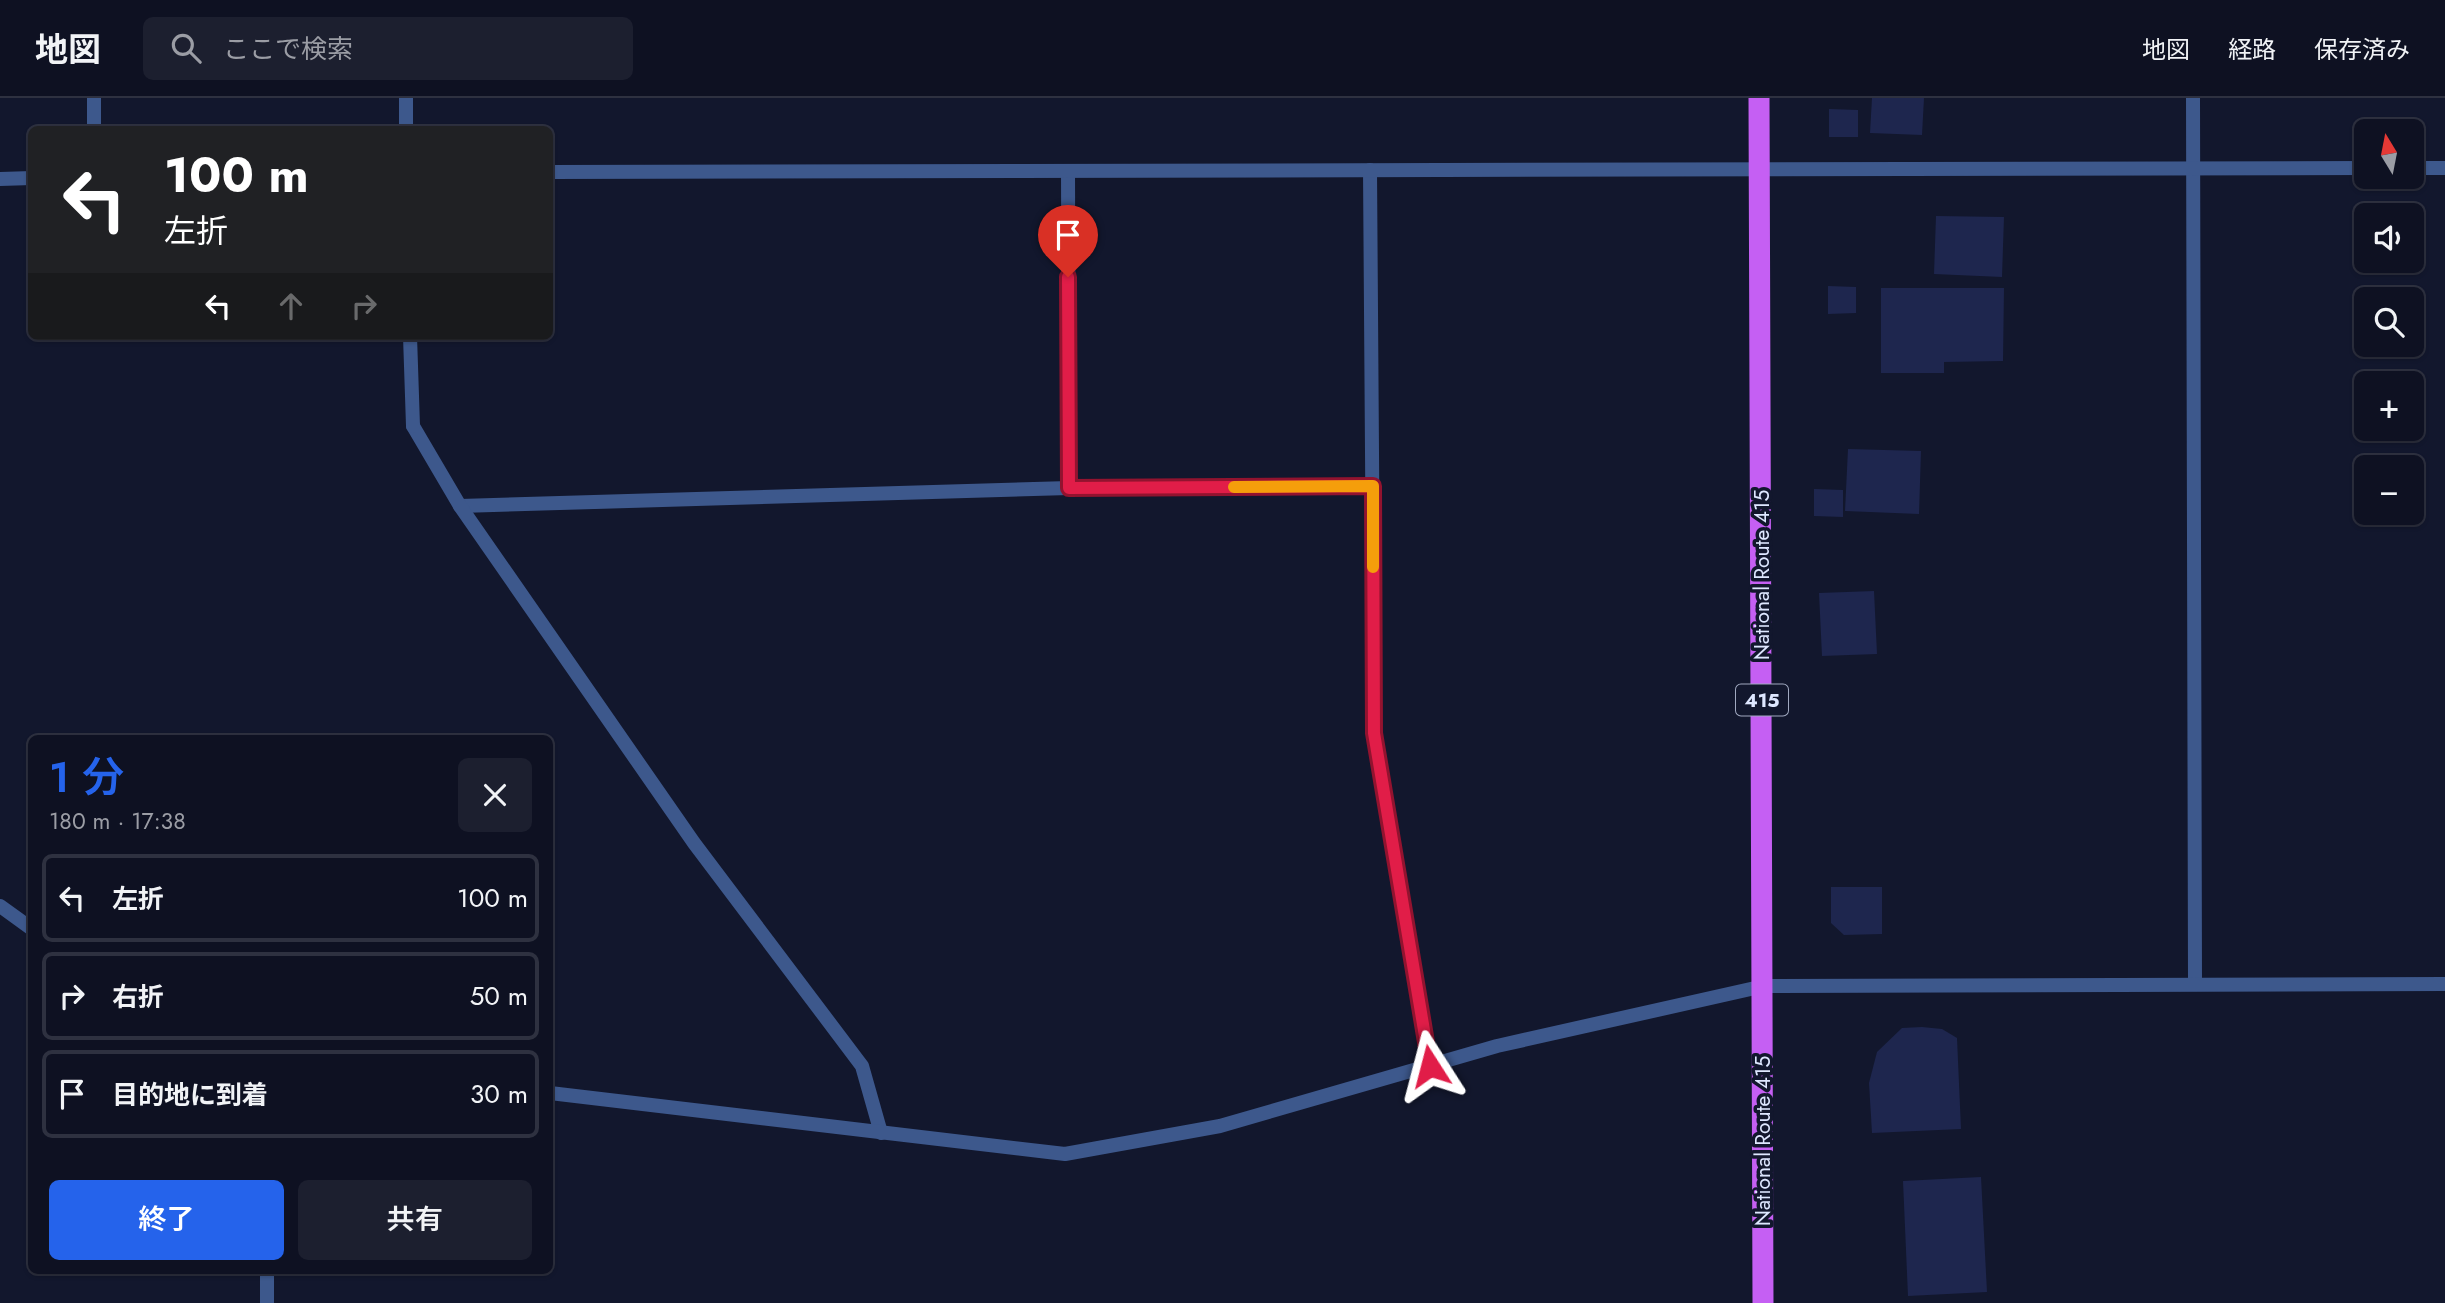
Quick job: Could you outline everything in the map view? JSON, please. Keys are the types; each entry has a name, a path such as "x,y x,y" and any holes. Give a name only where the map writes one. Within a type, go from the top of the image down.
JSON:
{"highway":[{"name":"National Route 415","path":"1759,98 1763,1303"}],"street":[{"path":"94,98 94,126"},
{"path":"406,98 406,126"},
{"path":"2193,98 2195,983"},
{"path":"553,172 2354,168"},
{"path":"2424,168 2445,168"},
{"path":"1370,170 1374,733 1430,1066"},
{"path":"1068,172 1069,488"},
{"path":"0,178 28,178"},
{"path":"410,340 413,426 460,506 694,843 862,1066 881,1133"},
{"path":"460,506 1069,488 1373,486"},
{"path":"0,906 28,926"},
{"path":"553,1093 1065,1154 1220,1126 1497,1046 1764,986 2195,983 2445,985"},
{"path":"267,1274 267,1303"}],"building":[{"path":"1872,98 1924,98 1922,135 1870,133"},
{"path":"1829,109 1858,110 1858,137 1829,137"},
{"path":"1936,216 2004,217 2002,277 1934,274"},
{"path":"1828,286 1856,287 1856,313 1828,314"},
{"path":"1881,288 2004,288 2003,361 1944,362 1944,373 1881,373"},
{"path":"1848,449 1921,451 1919,514 1845,511"},
{"path":"1814,489 1843,490 1843,517 1814,516"},
{"path":"1874,591 1877,654 1822,656 1819,593"},
{"path":"1831,887 1882,887 1882,934 1844,935 1831,923"},
{"path":"1902,1028 1942,1029 1957,1038 1961,1129 1872,1133 1869,1083 1877,1052"},
{"path":"1981,1177 1987,1292 1908,1296 1903,1181"}],"slow traffic":[{"path":"1234,487 1373,486 1373,567"}],"route":[{"path":"1068,277 1069,488 1373,486 1374,733 1430,1066"}]}
